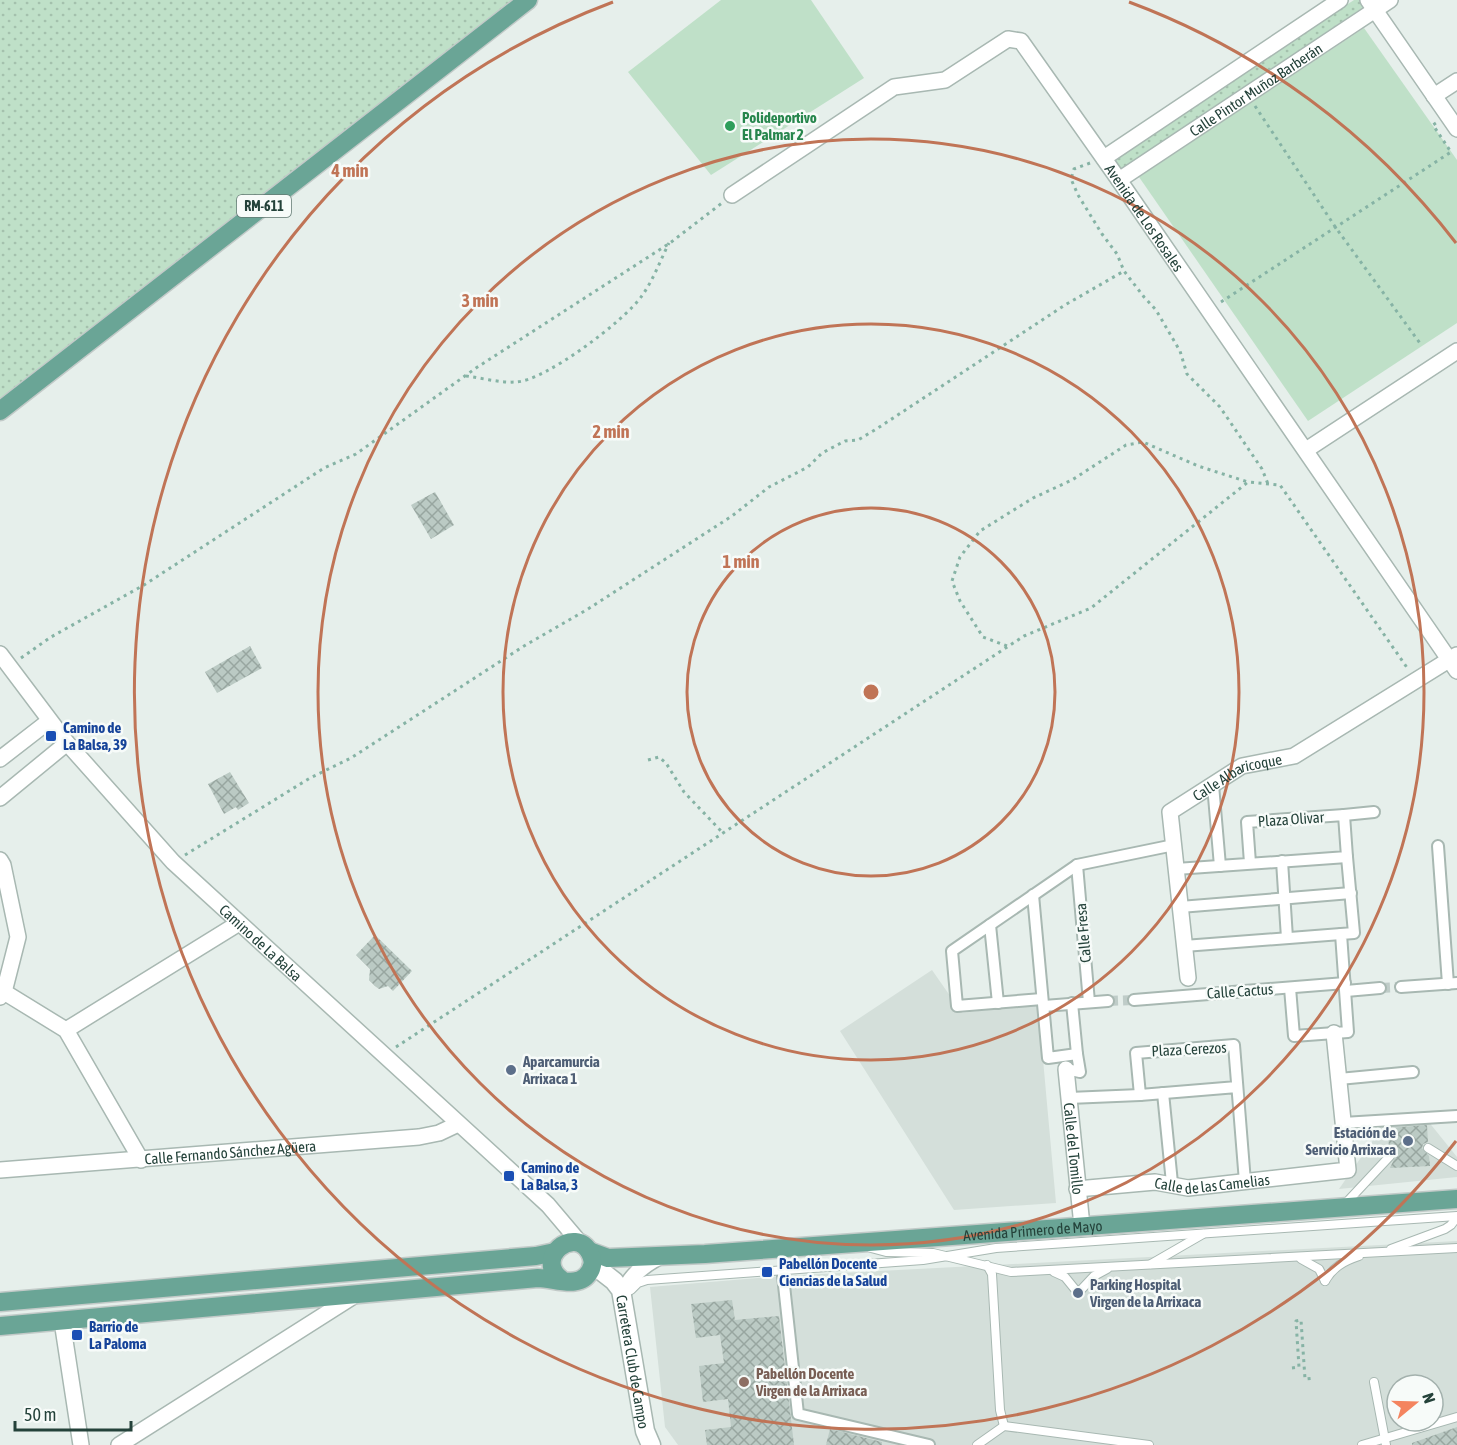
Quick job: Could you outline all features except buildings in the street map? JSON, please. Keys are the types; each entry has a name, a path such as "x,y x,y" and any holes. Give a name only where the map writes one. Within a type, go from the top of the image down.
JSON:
{"main road":[{"name":"RM-611","path":"0,411 528,0"},
{"name":"Avenida Primero de Mayo","path":"591,1262 1343,1206 1454,1202"},
{"path":"0,1302 536,1256 557,1250 572,1242 591,1262 572,1282 538,1278 0,1326"},
{"path":"557,1250 552,1262 555,1273 562,1280"},
{"path":"62,1321 91,1295"},
{"path":"31,1299 62,1321"}],"street":[{"name":"Calle Pintor Muñoz Barberán","path":"1104,158 1340,0"},
{"name":"Calle Pintor Muñoz Barberán","path":"1119,180 1247,95 1371,5 1390,0"},
{"path":"1371,5 1457,129"},
{"name":"Avenida de Los Rosales","path":"732,195 894,87 945,80 1008,39 1021,41 1454,662"},
{"path":"1434,96 1457,81"},
{"path":"1306,450 1457,351"},
{"name":"Camino de La Balsa","path":"0,654 67,743 173,862 548,1205 591,1262"},
{"name":"Calle Albaricoque","path":"1188,978 1170,812 1242,766 1294,756 1416,681 1454,662"},
{"path":"0,759 49,721"},
{"path":"0,798 67,743"},
{"path":"1213,785 1220,866"},
{"path":"1344,815 1374,812"},
{"name":"Plaza Olivar","path":"1250,863 1247,822 1344,815 1354,933 1341,934"},
{"path":"1108,1001 957,1006 952,951 1077,865 1174,845"},
{"path":"1401,987 1452,983 1437,846"},
{"path":"1176,869 1347,857"},
{"path":"0,860 18,937 2,995 66,1030 141,1160"},
{"path":"1282,861 1287,938"},
{"name":"Calle Fresa","path":"1077,865 1089,1002"},
{"path":"1180,906 1351,893"},
{"path":"1033,895 1048,1058 1077,1054"},
{"path":"66,1030 239,924"},
{"path":"990,925 998,1003"},
{"path":"1184,946 1341,934 1346,987 1339,1079 1343,1123 1457,1116"},
{"path":"1290,988 1294,1036 1341,1032"},
{"name":"Calle Cactus","path":"1134,1000 1290,988 1380,988"},
{"path":"1066,1069 1080,1072 1072,1003"},
{"name":"Plaza Cerezos","path":"1140,1095 1136,1053 1234,1045 1237,1087"},
{"name":"Calle del Tomillo","path":"1066,1069 1082,1226"},
{"path":"1339,1079 1413,1072"},
{"path":"1069,1098 1237,1087 1245,1182"},
{"path":"1163,1093 1172,1184"},
{"name":"Calle de las Camelias","path":"1077,1189 1155,1182 1188,1188 1348,1170 1343,1123"},
{"name":"Calle Fernando Sánchez Agüera","path":"0,1170 419,1137 458,1124"},
{"path":"548,1205 556,1226 557,1250"},
{"path":"621,1296 637,1272 666,1255"},
{"name":"Carretera Club de Campo","path":"591,1262 621,1296 649,1444"},
{"path":"783,1276 798,1414 929,1445"},
{"path":"119,1445 360,1293"},
{"path":"62,1321 81,1445"}],"lane":[{"path":"1428,1148 1457,1166"},
{"path":"1343,1206 1389,1156"},
{"path":"1149,1265 1207,1232 1248,1214"},
{"path":"621,1296 626,1301 629,1292 638,1283 647,1280 923,1260 996,1248 1457,1216 1455,1221 1445,1229 1381,1252"},
{"path":"1442,1249 1457,1242"},
{"path":"850,1243 886,1252 927,1252 954,1256 1009,1272"},
{"path":"993,1281 999,1275 1009,1272 1457,1248"},
{"path":"1297,1257 1319,1269 1325,1281 1331,1270 1347,1260 1366,1253"},
{"path":"986,1264 993,1274 1000,1410 1004,1426"},
{"path":"1043,1271 1054,1272 1065,1277 1078,1293 1094,1276 1116,1267"},
{"path":"1374,1382 1384,1441"},
{"path":"1362,1445 1384,1441 1457,1417"},
{"path":"977,1445 1004,1426 1149,1445"}],"path":[{"path":"1247,95 1336,228 1422,346"},
{"path":"1215,306 1452,152 1433,125 1447,114"},
{"path":"1104,158 1074,169 1071,179 1078,195 1117,254 1124,271 1156,310 1180,351 1187,374 1220,407 1262,469 1268,484"},
{"path":"10,666 51,637 144,585 324,468 356,454 466,376 670,243 732,195"},
{"path":"466,376 517,382 540,376 570,358 641,298 670,243"},
{"path":"173,862 310,778 351,758 732,516 769,487 808,467 822,453 844,441 858,440 878,428 1065,305 1124,271"},
{"path":"1009,646 984,638 960,601 952,581 960,557 980,531 1033,498 1072,480 1115,451 1126,445 1143,442 1198,466 1248,482 1280,485 1416,681"},
{"path":"384,1054 1024,636 1091,608 1248,482"},
{"path":"648,760 659,757 666,763 684,792 722,832"},
{"path":"1292,1368 1299,1367 1296,1321 1301,1320 1305,1379 1315,1378"}],"shaded area":[{"path":"932,970 962,1013 1038,1004 1056,1203 954,1210 840,1031"},
{"name":"Estación de Servicio Arrixaca","path":"1428,1121 1457,1157 1457,1177 1339,1189 1383,1126"},
{"path":"1457,1241 1457,1445 678,1445 665,1427 650,1287 783,1276"}],"green space":[{"path":"0,0 514,0 0,410"},
{"name":"Polideportivo El Palmar 2","path":"721,0 811,0 864,78 711,175 628,72"},
{"path":"1354,0 1361,0 1365,6 1121,171 1112,159"},
{"path":"1364,28 1457,160 1457,323 1308,421 1139,177"}],"tunnel":[{"path":"1380,988 1401,987"},
{"path":"1108,1001 1134,1000"}],"place":[{"name":"Polideportivo El Palmar 2","path":"730,126"},
{"name":"Camino de La Balsa, 39","path":"51,736"},
{"name":"Aparcamurcia Arrixaca 1","path":"511,1070"},
{"name":"Estación de Servicio Arrixaca","path":"1408,1141"},
{"name":"Camino de La Balsa, 3","path":"509,1176"},
{"name":"Pabellón Docente Ciencias de la Salud","path":"767,1272"},
{"name":"Parking Hospital Virgen de la Arrixaca","path":"1078,1293"},
{"name":"Barrio de La Paloma","path":"77,1335"},
{"name":"Pabellón Docente Virgen de la Arrixaca","path":"744,1382"}]}
